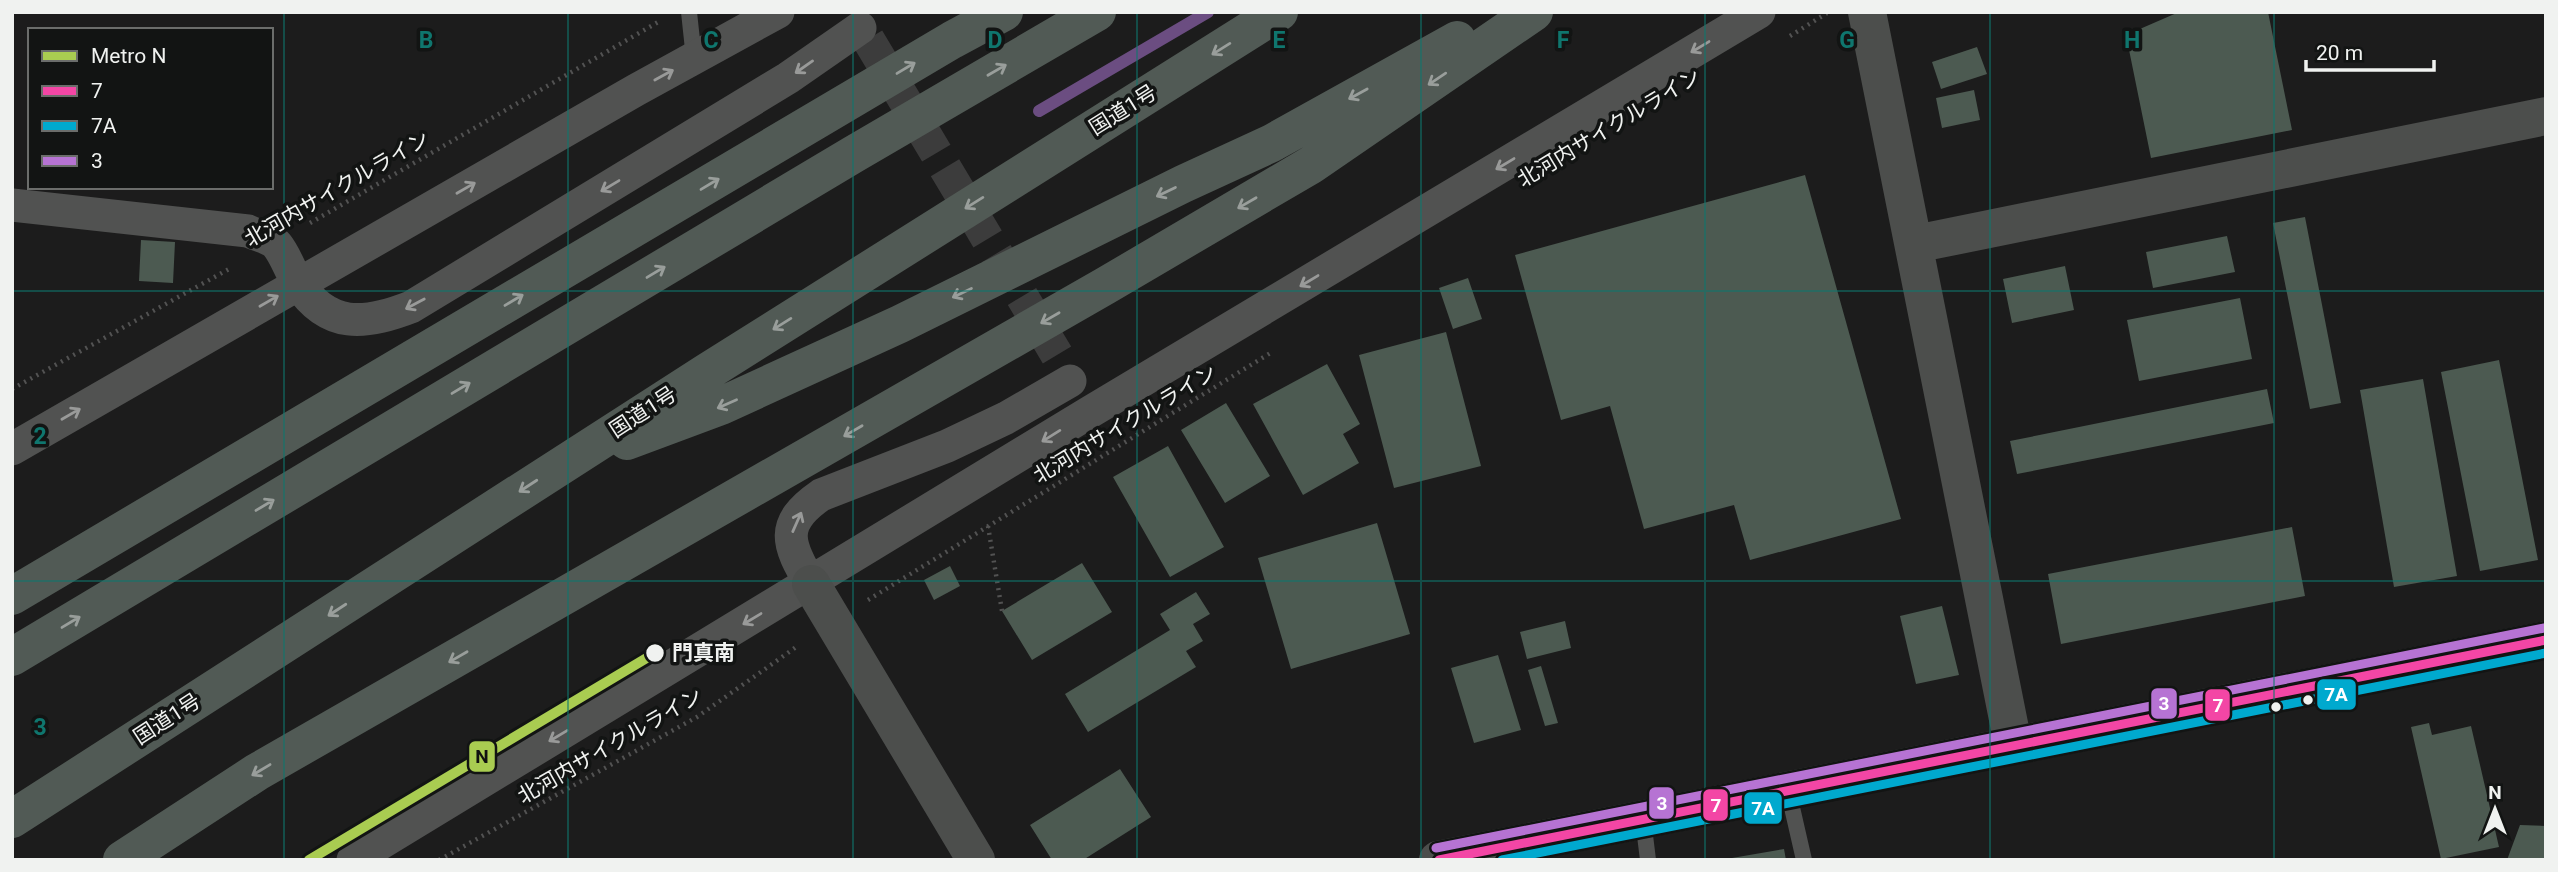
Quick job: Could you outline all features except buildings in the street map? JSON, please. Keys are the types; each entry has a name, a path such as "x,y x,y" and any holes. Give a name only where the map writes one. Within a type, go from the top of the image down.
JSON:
{"highway":[{"path":"12,596 952,40 1004,12"},
{"path":"854,154 1020,12"},
{"path":"12,657 854,154 1097,12"},
{"name":"国道1号","path":"12,819 559,466 1279,12"},
{"path":"559,466 721,407 900,324 1182,184 1272,143 1439,48 1516,12"},
{"path":"122,860 257,772 1311,166 1534,12"},
{"path":"12,565 475,324"}],"street":[{"path":"12,449 778,12"},
{"path":"353,860 1090,412 1759,12"},
{"path":"1867,12 2013,744"},
{"path":"12,205 248,231 275,243 299,284 318,307 338,318 361,320 386,317 411,307 788,78 860,26"},
{"path":"1915,244 2546,116"},
{"path":"976,860 796,558 791,539 793,521 806,505 821,495 947,446 995,424 1064,368 1090,412"},
{"path":"1438,860 2546,640"}],"lane":[{"path":"689,12 694,59"},
{"path":"1788,789 1804,860"},
{"path":"1643,819 1648,860"}],"path":[{"path":"1781,41 1828,12"},
{"name":"北河内サイクルライン","path":"12,389 275,243 663,19"},
{"name":"北河内サイクルライン","path":"439,860 697,717 833,621 1284,345"},
{"path":"988,526 1002,611"}],"waterway":[{"path":"1039,111 1208,12"}],"tunnel":[{"path":"868,39 1057,355"}],"metro line":[{"name":"N","path":"309,860 655,653"}],"transit line":[{"name":"3","path":"1436,848 2544,628"},
{"name":"7","path":"1439,860 2546,640"},
{"name":"7A","path":"1502,860 2546,653"}],"place":[{"name":"門真南","path":"655,653"}]}
